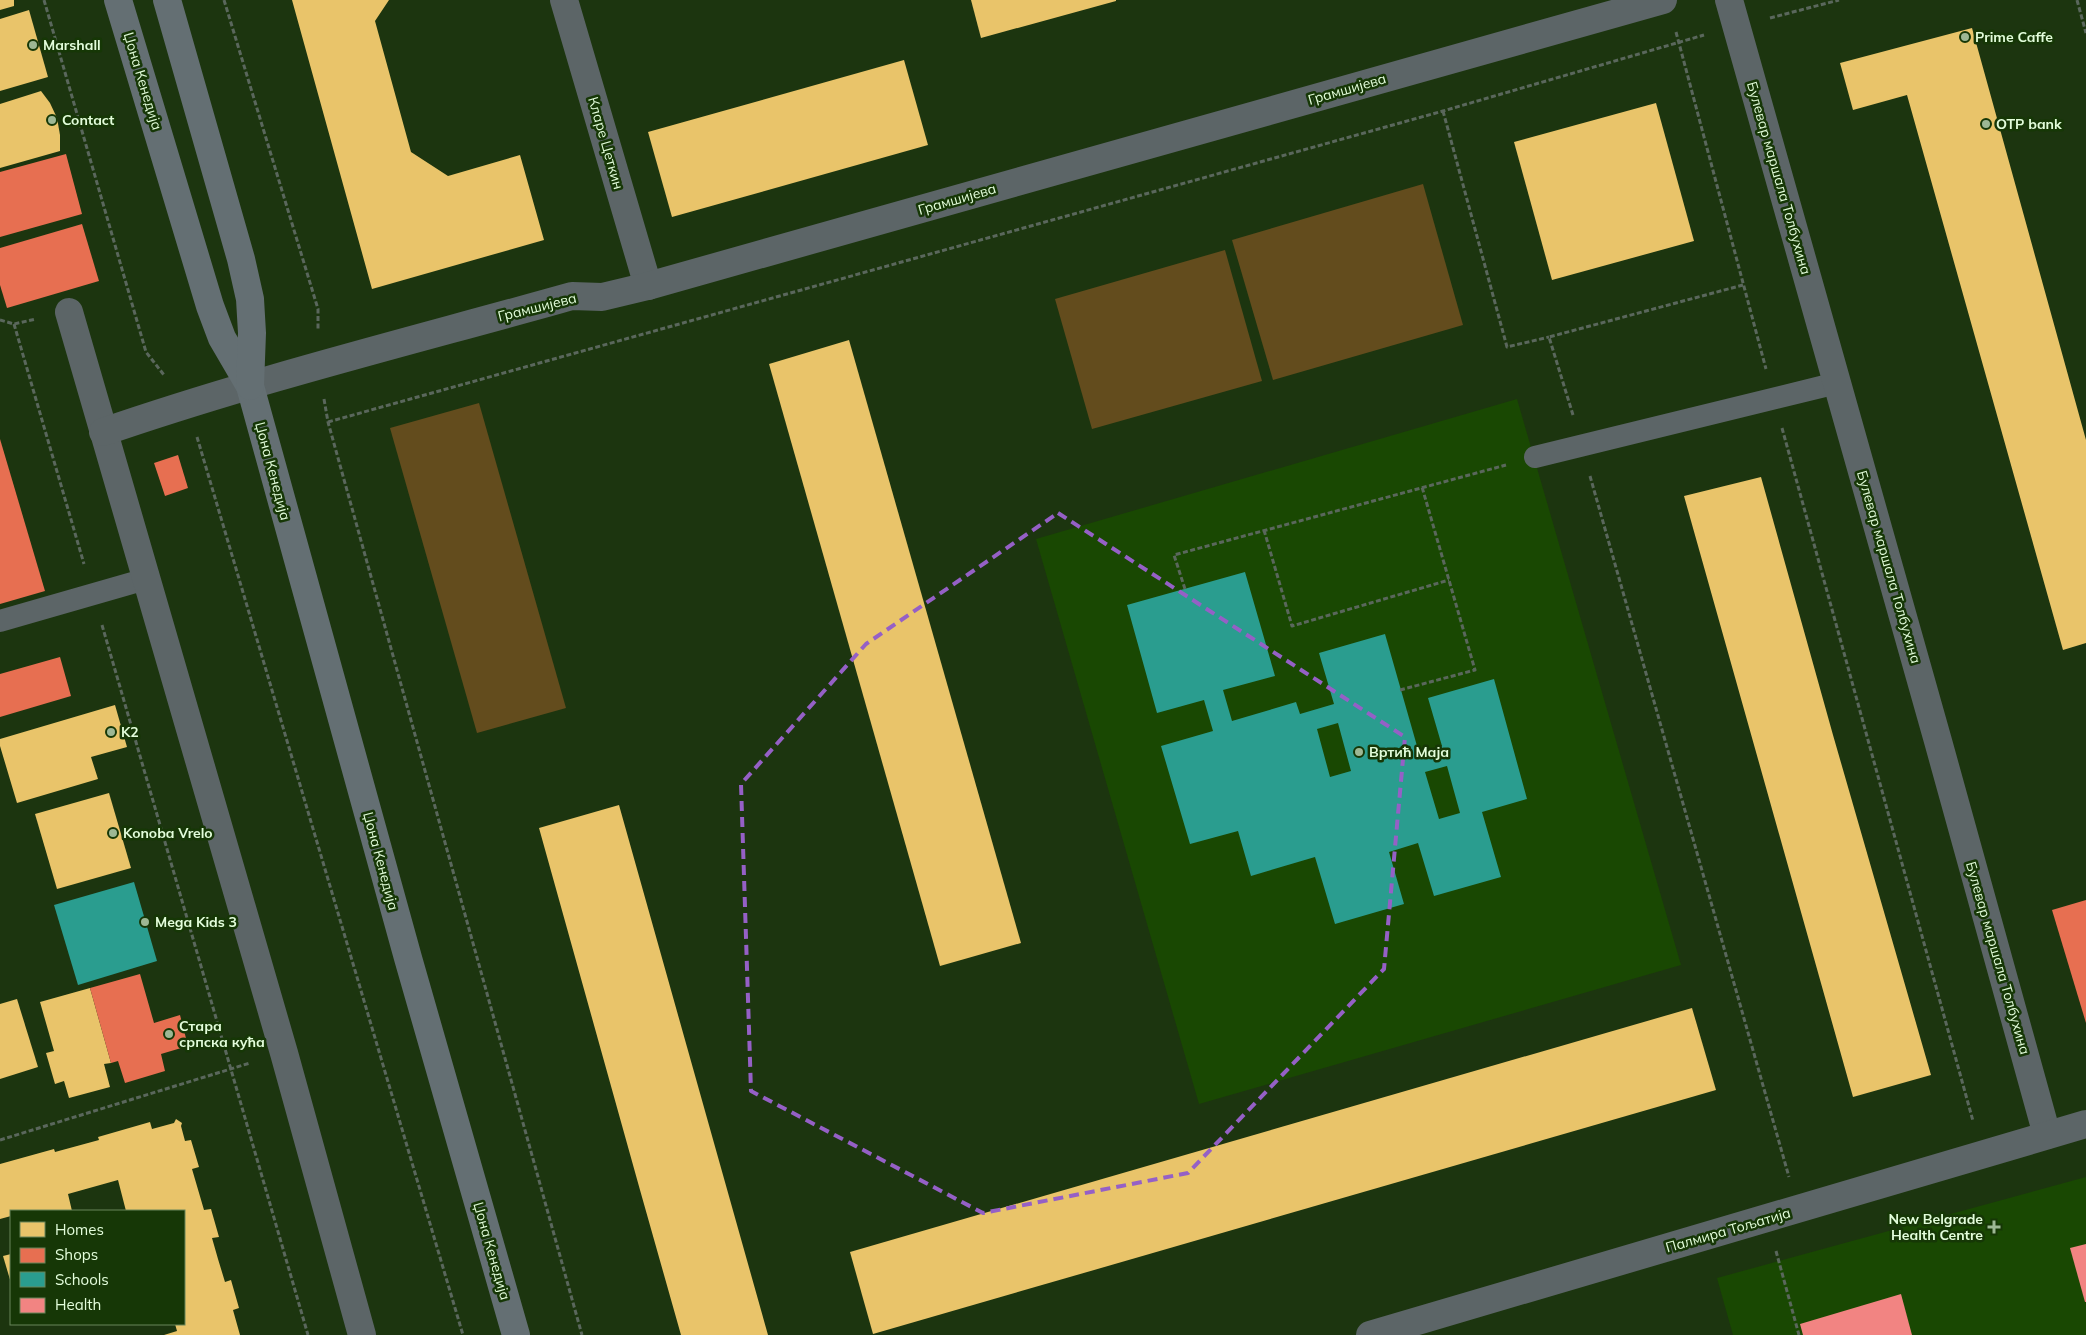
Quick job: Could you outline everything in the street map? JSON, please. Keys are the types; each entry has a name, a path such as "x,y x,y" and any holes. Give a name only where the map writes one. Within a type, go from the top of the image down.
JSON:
{"street":[{"name":"Џона Кенедија","path":"118,0 210,306 222,338 250,386 408,958 516,1335"},
{"name":"Џона Кенедија","path":"167,0 242,259 250,299 252,333 250,386"},
{"name":"Кларе Цеткин","path":"564,0 648,286"},
{"name":"Грамшијева","path":"250,386 318,365 572,296 602,298 648,286 1663,0"},
{"name":"Булевар маршала Толбухина","path":"1729,0 2047,1135"},
{"path":"69,312 284,1052 362,1335"},
{"path":"103,432 187,403 250,386"},
{"name":"Палмира Тољатија","path":"1370,1335 2086,1124"}],"lane":[{"path":"1535,457 1836,383"},
{"path":"0,621 146,579"}],"path":[{"path":"44,0 146,352 187,403 463,1335"},
{"path":"224,0 318,309 318,365 328,422 582,1335"},
{"path":"328,422 1443,111 1678,41 1839,0"},
{"path":"2077,0 2086,33"},
{"path":"1674,25 1743,285 1981,1156"},
{"path":"1443,111 1507,347 1743,285"},
{"path":"14,324 308,1335"},
{"path":"1549,337 1582,445 1789,1178 1798,1176"},
{"path":"1185,589 1174,555 1535,457"},
{"path":"1400,690 1476,670 1422,487"},
{"path":"1264,530 1292,626 1449,580"},
{"path":"0,1140 284,1052"},
{"path":"1766,1218 1799,1335"}],"highlighted area":[{"path":"1058,513 1405,737 1384,969 1188,1173 983,1213 751,1091 741,784 866,644"}],"shaded area":[{"path":"1423,184 1463,325 1273,380 1232,240"},
{"path":"1225,250 1262,381 1092,429 1055,299"},
{"name":"Вртић Маја","path":"1517,399 1681,965 1199,1104 1036,539"},
{"path":"479,403 566,708 477,733 390,428"},
{"name":"New Belgrade Health Centre","path":"2086,1177 2086,1335 1733,1335 1717,1278"}],"building: Homes":[{"path":"0,0 14,0 14,6 0,10"},
{"path":"292,0 389,0 375,21 411,152 448,176 520,155 544,240 372,289"},
{"path":"971,0 1116,0 1116,1 981,38"},
{"path":"29,10 48,77 0,91 0,19"},
{"path":"1972,28 2086,440 2086,643 2063,650 1907,95 1853,110 1840,63"},
{"path":"904,60 928,145 672,217 648,132"},
{"path":"41,91 50,103 57,118 60,151 0,168 0,104"},
{"path":"1656,103 1694,241 1552,280 1514,142"},
{"path":"849,340 1021,943 940,966 769,364"},
{"path":"1761,477 1931,1075 1853,1097 1684,496"},
{"path":"115,705 127,747 91,757 98,779 17,803 0,746 0,739"},
{"path":"109,793 131,868 57,889 35,814"},
{"path":"619,805 768,1335 681,1335 640,1190 539,828"},
{"path":"90,988 111,1063 104,1064 110,1087 69,1098 64,1081 55,1084 46,1053 54,1051 40,1002"},
{"path":"17,999 38,1067 0,1079 0,1004"},
{"path":"1692,1008 1716,1090 873,1334 850,1252"},
{"path":"176,1119 182,1123 185,1141 191,1140 199,1167 192,1169 204,1210 211,1209 219,1237 212,1238 225,1282 231,1280 239,1308 233,1310 240,1335 164,1335 177,1331 175,1325 185,1325 185,1210 126,1210 118,1180 68,1194 72,1210 10,1210 10,1216 0,1219 0,1164 54,1149 55,1152 99,1140 98,1137 150,1122 152,1129 174,1123"},
{"path":"10,1254 10,1280 3,1256"}],"building: Shops":[{"path":"66,154 82,214 0,237 0,172"},
{"path":"82,224 99,281 7,308 0,285 0,248"},
{"path":"0,439 45,591 0,604"},
{"path":"178,455 188,488 165,496 154,463"},
{"path":"60,657 71,696 0,717 0,674"},
{"path":"2086,900 2086,1023 2052,910"},
{"path":"140,974 154,1023 180,1015 188,1046 161,1054 165,1071 125,1083 118,1061 111,1063 90,988"}],"building: Schools":[{"path":"1245,572 1275,676 1223,690 1232,721 1296,702 1300,714 1334,704 1319,653 1385,634 1419,753 1442,746 1428,698 1494,679 1527,799 1482,812 1501,877 1434,896 1418,843 1389,852 1404,904 1335,924 1315,857 1251,876 1238,831 1190,844 1161,746 1213,731 1204,700 1157,713 1127,605","holes":["1338,723 1351,771 1330,777 1317,729","1447,766 1460,813 1439,819 1425,772"]},
{"path":"134,882 157,961 78,985 54,905"}],"building: Health":[{"path":"2086,1244 2086,1302 2085,1302 2070,1248"},
{"path":"1901,1294 1912,1335 1803,1335 1800,1324"}],"place":[{"name":"Prime Caffe","path":"1965,37"},
{"name":"Marshall","path":"33,45"},
{"name":"Contact","path":"52,120"},
{"name":"OTP bank","path":"1986,124"},
{"name":"K2","path":"111,732"},
{"name":"Вртић Маја","path":"1359,752"},
{"name":"Konoba Vrelo","path":"113,833"},
{"name":"Mega Kids 3","path":"145,922"},
{"name":"Стара српска кућа","path":"169,1034"},
{"name":"New Belgrade Health Centre","path":"1994,1227"}]}
